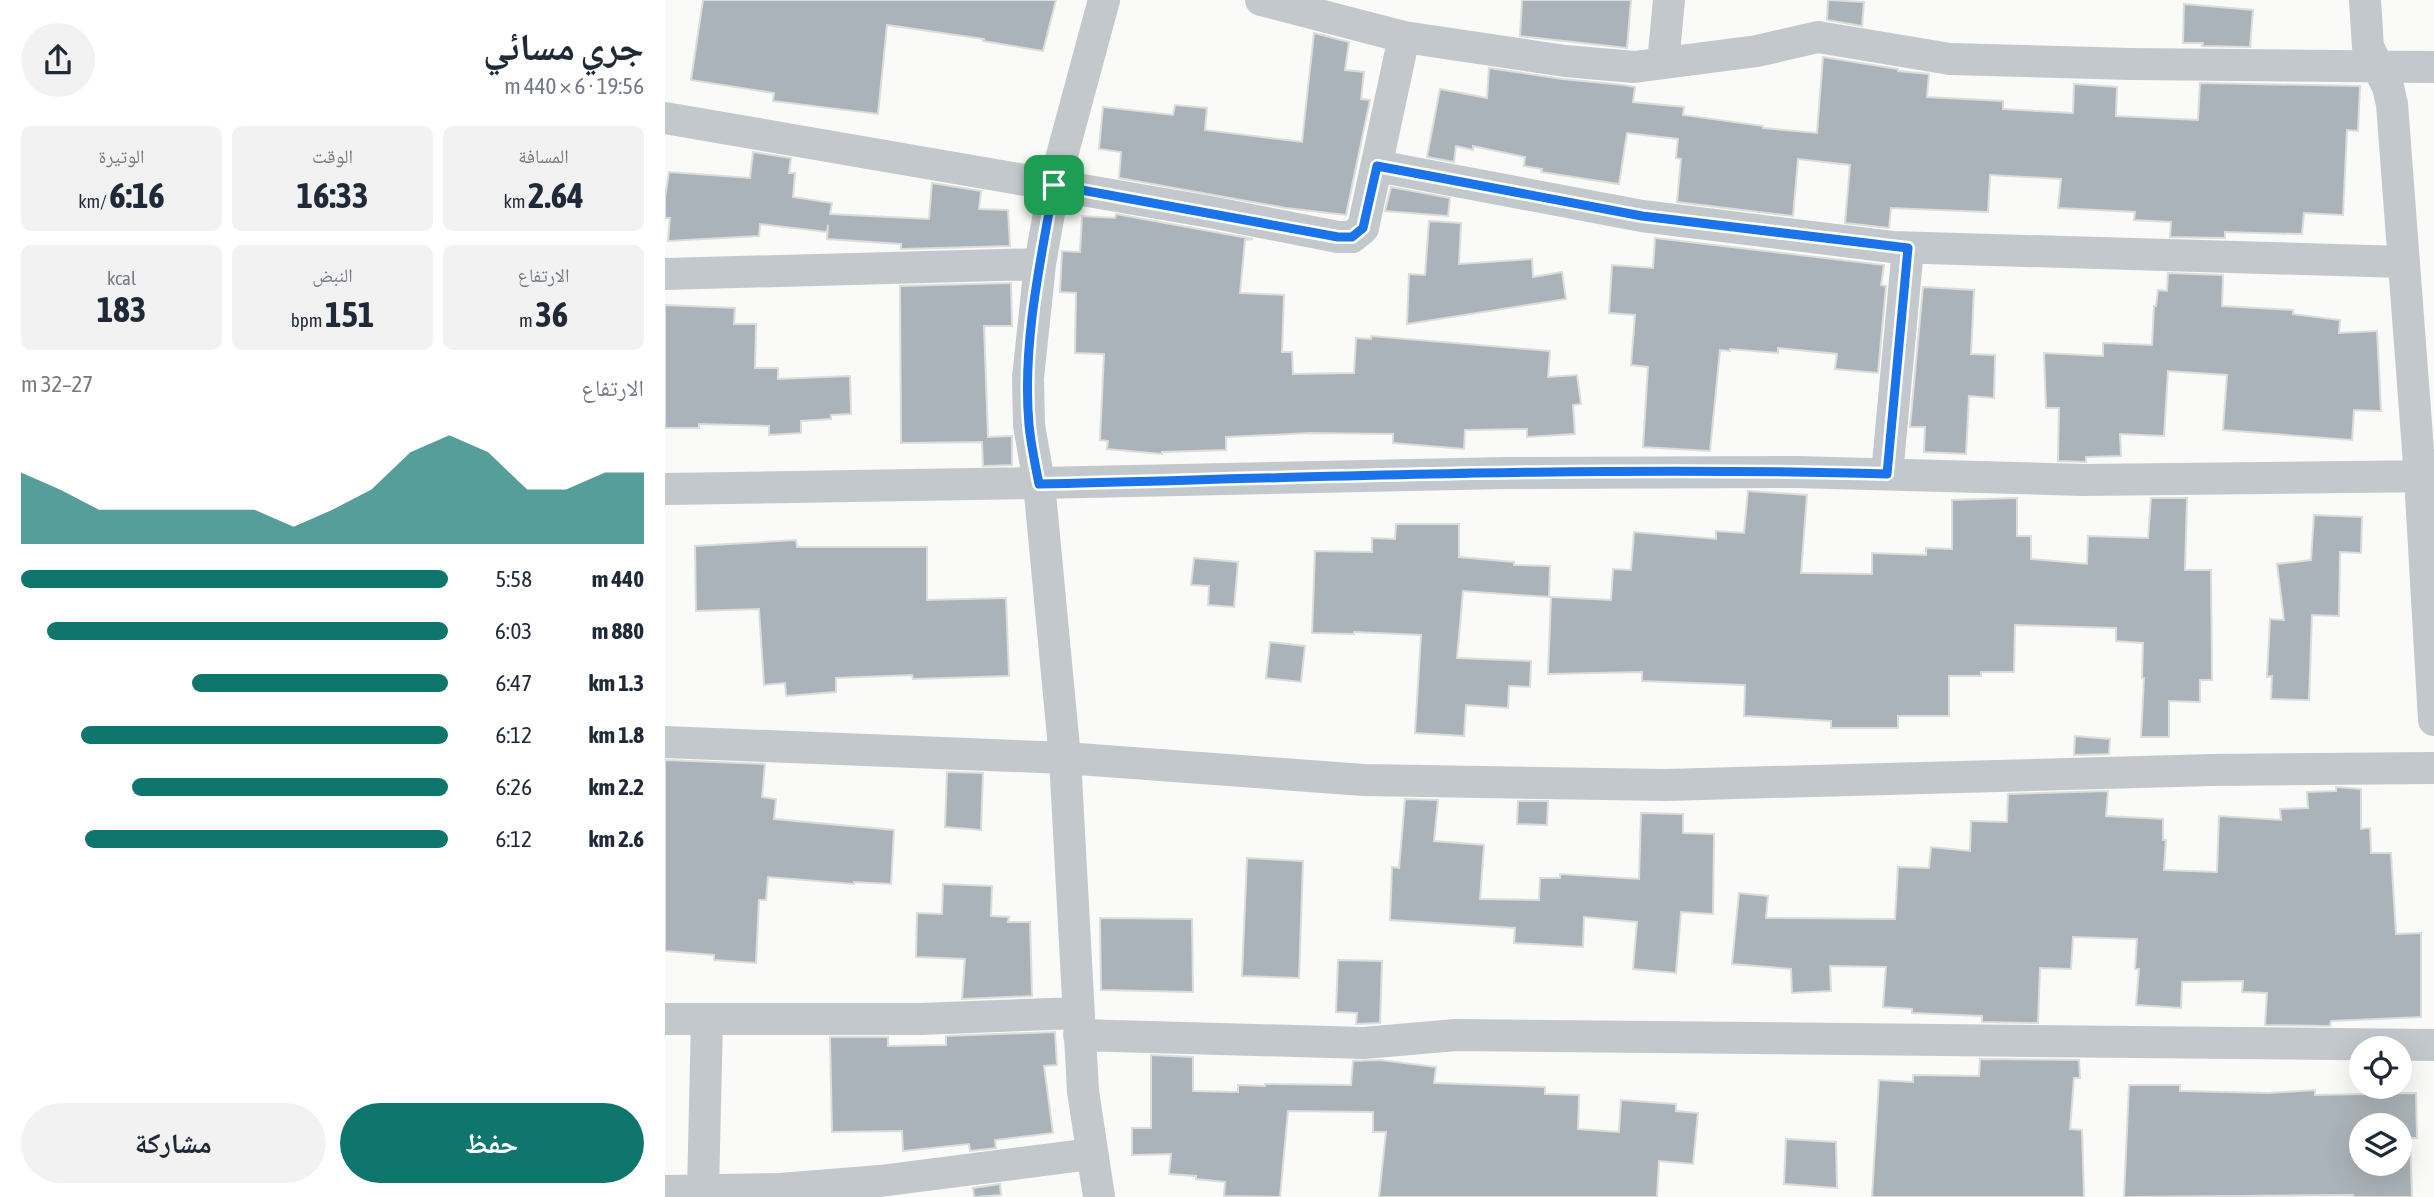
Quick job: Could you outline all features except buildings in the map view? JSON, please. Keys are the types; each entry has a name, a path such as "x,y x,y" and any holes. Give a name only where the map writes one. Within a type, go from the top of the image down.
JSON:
{"street":[{"path":"1100,1197 1091,1154 1078,1024 1065,758 1039,484 1029,425 1028,378 1040,264 1054,185 1104,0"},
{"path":"1261,0 1404,37 1565,61 1634,67 1757,51 1818,37 1949,59 2434,67"},
{"path":"1663,63 1669,0"},
{"path":"2365,0 2368,47 2388,87 2392,104 2403,262 2420,321 2434,720"},
{"path":"665,118 1338,237 1352,237 1363,228 1404,37"},
{"path":"1377,166 1642,216 1908,248 2403,262"},
{"path":"1887,474 1908,248"},
{"path":"665,274 1040,264"},
{"path":"665,489 1039,484 1519,472 1796,472 2084,480 2427,477"},
{"path":"665,742 1065,758 1364,780 1666,785 2212,770 2434,768"},
{"path":"665,1019 920,1019 1078,1024 1364,1043 1484,1035 2434,1045"},
{"path":"703,1191 707,1019"},
{"path":"665,1191 780,1189 880,1181 1091,1154"}],"route":[{"path":"1377,166 1642,216 1908,248 1887,474 1505,473 1039,484 1029,425 1028,378 1040,264 1054,185 1338,237 1352,237 1363,228 1377,166"}]}
